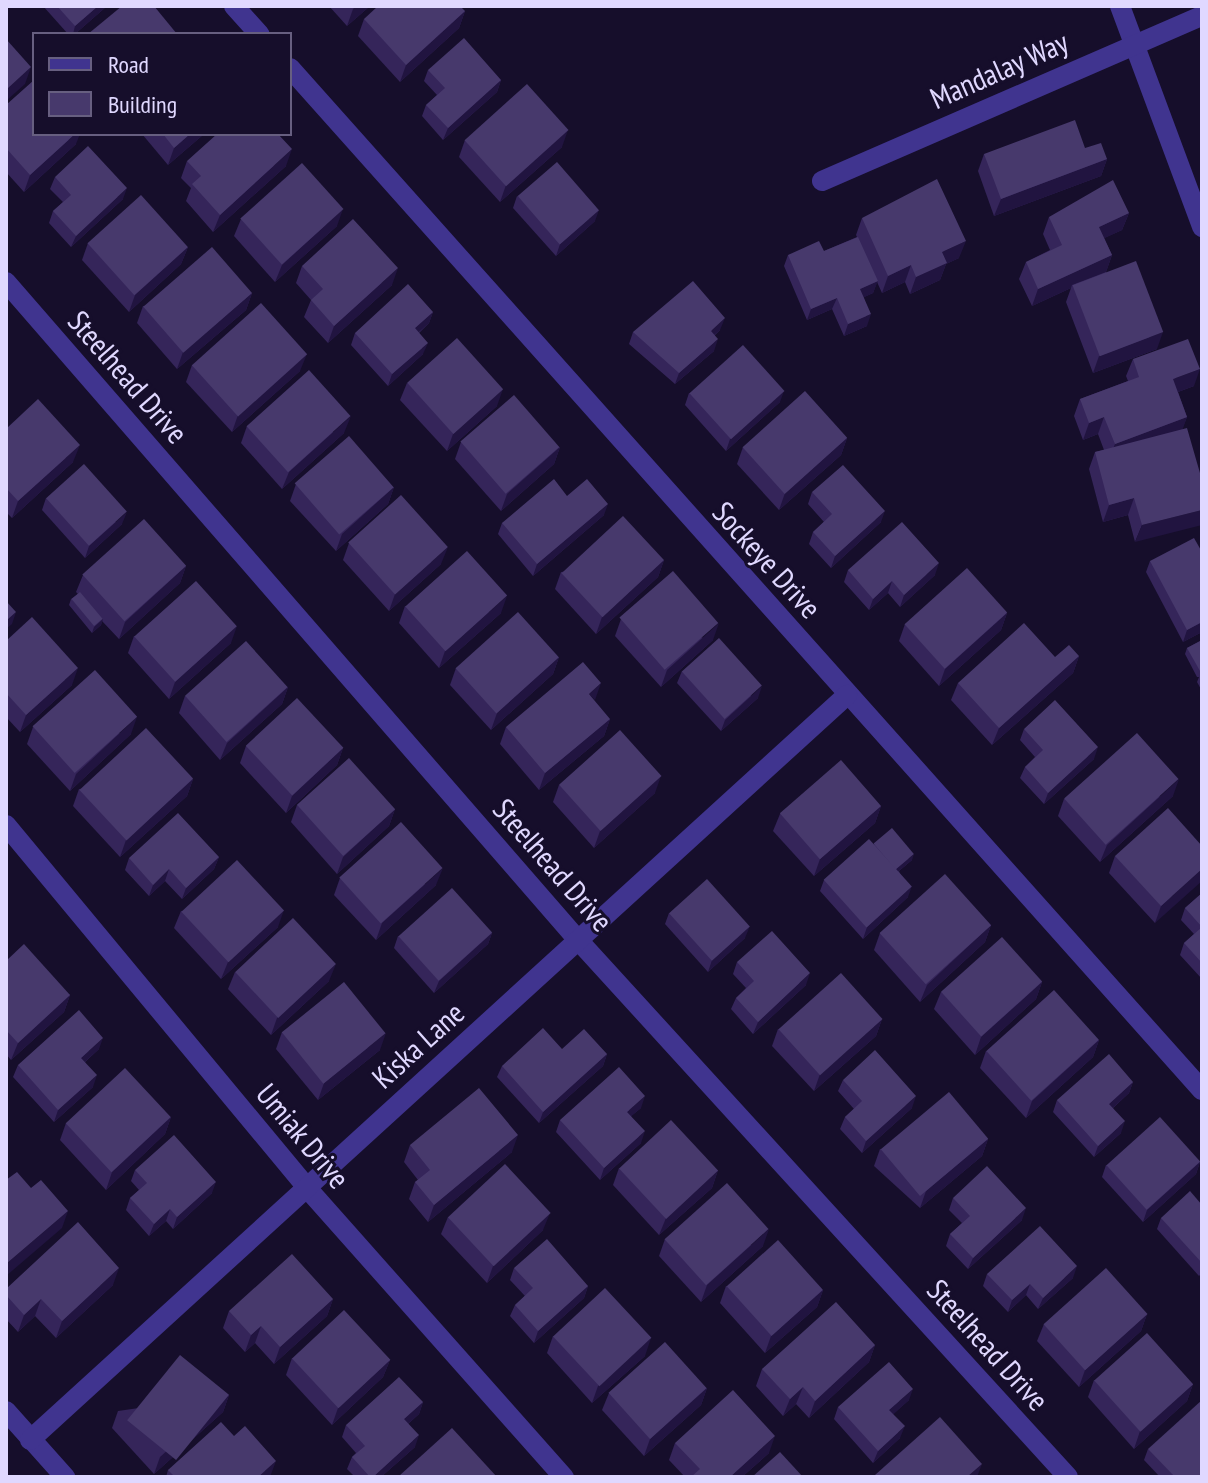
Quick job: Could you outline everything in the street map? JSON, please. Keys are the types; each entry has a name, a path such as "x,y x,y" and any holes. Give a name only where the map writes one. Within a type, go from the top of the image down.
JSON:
{"street":[{"path":"234,6 257,32"},
{"path":"1120,6 1137,42 1202,227"},
{"name":"Mandalay Way","path":"822,181 1202,16"},
{"name":"Sockeye Drive","path":"292,70 1202,1090"},
{"name":"Steelhead Drive","path":"6,282 578,940 1068,1477"},
{"name":"Kiska Lane","path":"30,1440 847,695"},
{"name":"Umiak Drive","path":"6,825 307,1188 564,1477"},
{"path":"6,1411 65,1477"}],"building":[{"path":"57,6 98,6 75,26"},
{"path":"122,6 154,6 175,32 90,32"},
{"path":"378,6 460,6 465,11 406,65 364,19"},
{"path":"464,38 501,80 448,128 426,105 445,88 428,70"},
{"path":"6,39 31,67 6,90"},
{"path":"32,82 32,136 73,136 30,175 6,148 6,105"},
{"path":"527,84 568,130 506,186 465,140"},
{"path":"1075,120 1085,148 1101,143 1107,159 1001,199 984,154"},
{"path":"165,136 188,136 174,148"},
{"path":"215,136 280,136 292,149 220,215 192,184 201,176 187,161"},
{"path":"88,146 127,188 76,236 53,211 71,195 55,177"},
{"path":"557,162 599,210 560,244 518,196"},
{"path":"302,163 343,209 282,265 240,219"},
{"path":"937,179 966,241 942,252 947,263 916,277 911,265 888,276 862,218"},
{"path":"1113,180 1129,213 1099,227 1112,255 1038,289 1026,262 1062,245 1049,217"},
{"path":"141,195 188,247 134,295 87,243"},
{"path":"353,219 398,268 334,326 311,300 323,289 302,266"},
{"path":"858,237 878,281 860,289 871,314 848,324 837,298 811,309 788,255 819,241 824,251"},
{"path":"212,247 252,293 183,353 143,307"},
{"path":"1136,261 1163,332 1100,356 1073,285"},
{"path":"693,281 725,318 711,331 718,339 679,373 633,332"},
{"path":"408,284 433,312 415,328 428,343 392,374 355,333"},
{"path":"261,303 307,354 238,417 192,365"},
{"path":"457,338 503,389 453,434 407,383"},
{"path":"1188,339 1200,369 1173,379 1187,417 1115,444 1104,417 1089,423 1080,399 1139,377 1133,359"},
{"path":"743,345 784,391 731,439 689,393"},
{"path":"309,370 350,416 288,472 247,426"},
{"path":"805,391 847,438 785,494 743,447"},
{"path":"514,395 559,447 506,494 460,442"},
{"path":"38,399 80,445 18,501 6,488 6,429"},
{"path":"1187,428 1202,480 1202,510 1142,525 1134,498 1109,505 1095,452"},
{"path":"349,436 394,487 339,535 295,483"},
{"path":"84,464 127,512 89,546 46,498"},
{"path":"843,465 885,511 835,556 813,532 832,514 812,492"},
{"path":"554,479 567,496 587,479 608,504 537,564 502,523"},
{"path":"401,495 448,547 395,595 348,543"},
{"path":"623,516 664,560 602,617 562,573"},
{"path":"144,519 186,566 124,621 82,575"},
{"path":"902,522 939,563 904,595 892,581 873,599 848,570"},
{"path":"1194,538 1202,552 1202,622 1187,630 1150,561"},
{"path":"467,551 507,596 445,651 405,607"},
{"path":"967,568 1007,613 945,669 905,624"},
{"path":"673,571 718,623 665,670 619,618"},
{"path":"196,581 237,626 175,682 134,637"},
{"path":"80,592 102,619 94,626 72,599"},
{"path":"6,601 16,612 6,621"},
{"path":"518,612 559,657 496,714 456,668"},
{"path":"32,617 78,668 26,715 6,693 6,641"},
{"path":"1024,623 1055,657 1069,645 1079,656 999,728 958,683"},
{"path":"719,638 762,686 725,719 682,671"},
{"path":"1202,640 1202,667 1200,671 1187,648"},
{"path":"246,641 287,687 227,742 185,696"},
{"path":"583,662 601,683 589,694 610,719 545,773 506,727"},
{"path":"95,670 137,717 75,773 33,726"},
{"path":"297,698 343,748 292,795 246,746"},
{"path":"1055,700 1098,747 1048,793 1025,767 1043,750 1024,729"},
{"path":"146,728 193,778 127,841 79,790"},
{"path":"620,730 661,776 601,831 559,785"},
{"path":"1137,733 1178,779 1106,845 1064,799"},
{"path":"349,758 395,809 343,856 297,805"},
{"path":"841,760 881,806 820,859 780,813"},
{"path":"1168,808 1202,846 1202,869 1161,906 1115,856"},
{"path":"178,813 219,857 186,888 169,869 153,885 129,858"},
{"path":"401,822 442,868 381,924 339,878"},
{"path":"892,828 914,854 895,869 874,843"},
{"path":"869,839 912,887 866,927 824,880"},
{"path":"237,860 284,910 228,962 181,912"},
{"path":"945,874 991,925 926,984 880,933"},
{"path":"707,879 750,927 712,961 669,913"},
{"path":"452,888 492,933 439,981 398,936"},
{"path":"1202,893 1202,927 1185,908"},
{"path":"293,918 336,964 278,1018 235,972"},
{"path":"1202,927 1202,963 1184,943"},
{"path":"772,931 810,973 758,1022 736,998 754,981 737,962"},
{"path":"1002,937 1042,982 981,1036 941,992"},
{"path":"24,944 70,995 18,1043 6,1030 6,961"},
{"path":"841,973 882,1019 820,1075 779,1029"},
{"path":"344,982 386,1033 323,1084 282,1032"},
{"path":"1054,990 1099,1040 1031,1101 986,1051"},
{"path":"79,1010 103,1038 81,1058 97,1075 58,1110 18,1065"},
{"path":"543,1028 562,1049 584,1029 607,1054 543,1112 502,1066"},
{"path":"875,1050 916,1096 866,1141 845,1117 862,1101 843,1080"},
{"path":"1109,1054 1133,1082 1109,1104 1125,1121 1098,1146 1057,1100"},
{"path":"619,1067 645,1096 627,1112 645,1131 604,1168 560,1120"},
{"path":"125,1068 171,1117 111,1172 66,1123"},
{"path":"479,1088 518,1135 434,1205 415,1182 430,1170 410,1145"},
{"path":"949,1092 988,1139 920,1196 881,1149"},
{"path":"1160,1117 1200,1162 1147,1210 1106,1165"},
{"path":"671,1120 718,1170 666,1219 619,1168"},
{"path":"174,1135 216,1182 177,1217 170,1209 154,1224 130,1198 147,1183 135,1170"},
{"path":"505,1164 551,1213 494,1266 448,1217"},
{"path":"987,1166 1026,1208 973,1258 950,1234 970,1216 953,1198"},
{"path":"17,1172 31,1188 41,1180 68,1211 6,1264 6,1180"},
{"path":"727,1183 768,1229 706,1285 665,1239"},
{"path":"1190,1191 1202,1205 1202,1263 1161,1218"},
{"path":"78,1222 119,1268 62,1321 41,1299 24,1315 6,1295 6,1289"},
{"path":"1040,1226 1077,1266 1043,1298 1030,1284 1012,1300 987,1274"},
{"path":"547,1239 588,1286 538,1331 515,1305 533,1288 514,1268"},
{"path":"778,1240 823,1290 772,1336 727,1286"},
{"path":"292,1254 333,1299 280,1347 261,1326 251,1335 229,1311"},
{"path":"1106,1268 1147,1314 1085,1370 1044,1324"},
{"path":"605,1288 651,1338 599,1386 553,1336"},
{"path":"836,1302 875,1345 815,1401 803,1387 790,1399 762,1369"},
{"path":"344,1310 390,1360 338,1408 292,1358"},
{"path":"1147,1333 1193,1384 1140,1432 1094,1381"},
{"path":"665,1342 706,1388 650,1439 609,1393"},
{"path":"180,1355 229,1395 176,1460 127,1420"},
{"path":"889,1362 913,1389 889,1410 905,1426 878,1451 838,1407"},
{"path":"399,1377 423,1402 404,1419 419,1435 370,1477 352,1457 365,1446 346,1425"},
{"path":"733,1390 775,1436 730,1477 691,1477 700,1469 675,1443"},
{"path":"1202,1400 1202,1477 1175,1477 1148,1449"},
{"path":"940,1417 982,1464 967,1477 875,1475"},
{"path":"221,1422 234,1436 245,1426 276,1461 258,1477 175,1477 168,1470"},
{"path":"452,1428 497,1477 399,1476"},
{"path":"780,1452 803,1477 752,1477"}]}
